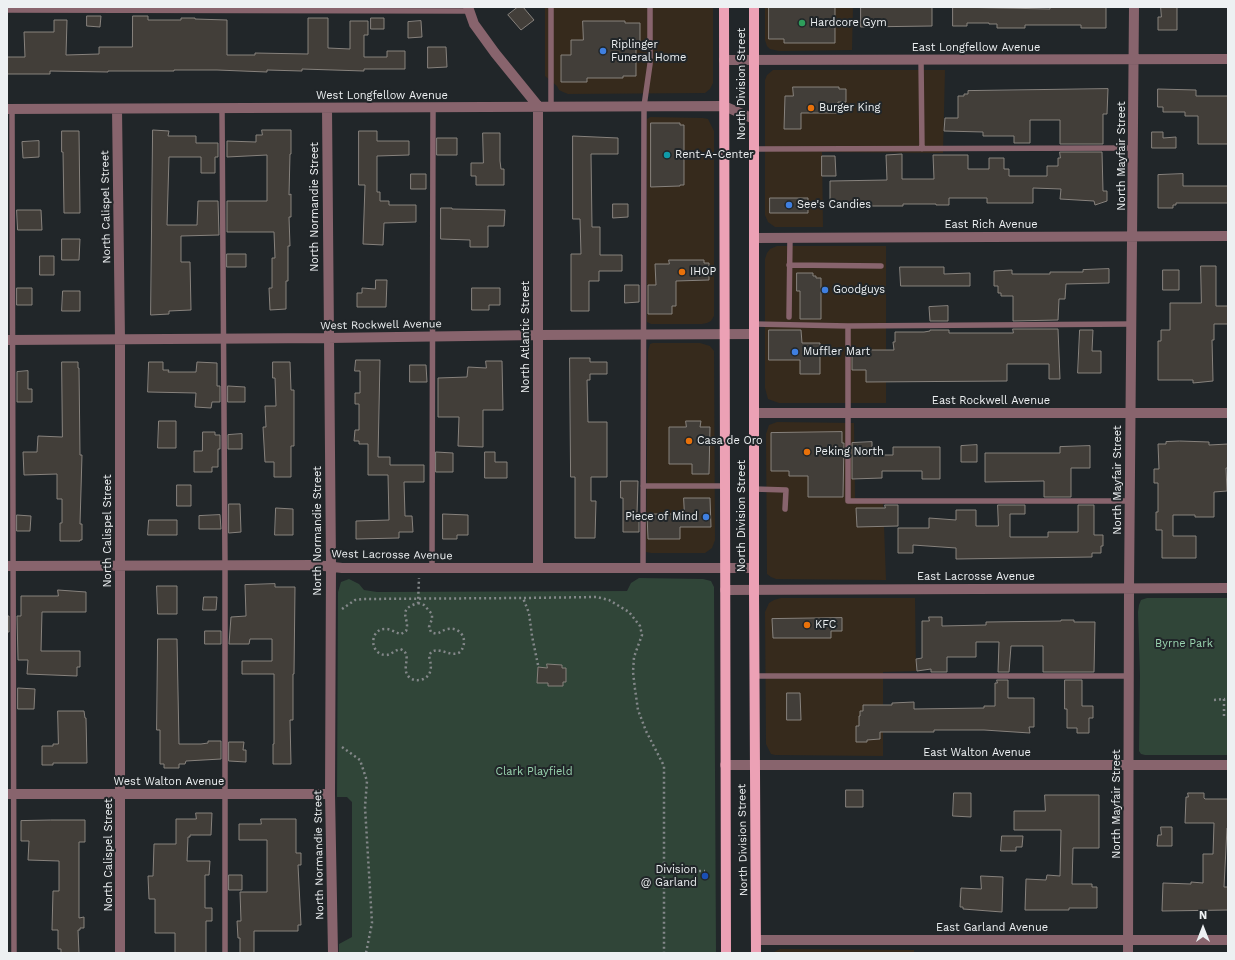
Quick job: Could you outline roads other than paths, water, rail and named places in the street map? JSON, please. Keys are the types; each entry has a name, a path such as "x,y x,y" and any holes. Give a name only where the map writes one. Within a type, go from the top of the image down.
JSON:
{"main road":[{"name":"North Division Street","path":"724,7 726,953"},
{"name":"North Division Street","path":"754,7 754,765 756,953"}],"street":[{"name":"North Mayfair Street","path":"1128,953 1129,588 1134,148 1134,7"},
{"path":"469,9 474,24 495,53 538,106"},
{"name":"East Longfellow Avenue","path":"724,60 1228,59"},
{"name":"North Atlantic Street","path":"538,106 538,568"},
{"name":"West Longfellow Avenue","path":"10,109 724,106 754,119"},
{"name":"North Normandie Street","path":"327,108 330,794 333,953"},
{"name":"North Calispel Street","path":"117,109 120,339 120,953"},
{"name":"East Rich Avenue","path":"754,238 1228,236"},
{"name":"West Rockwell Avenue","path":"10,340 754,334"},
{"name":"East Rockwell Avenue","path":"755,413 1228,413"},
{"name":"West Lacrosse Avenue","path":"10,566 316,565 342,568 754,568"},
{"name":"East Lacrosse Avenue","path":"725,590 1228,588"},
{"name":"East Walton Avenue","path":"725,765 1228,764"},
{"name":"West Walton Avenue","path":"10,794 330,794"},
{"name":"East Garland Avenue","path":"756,940 1228,940"}],"lane":[{"path":"551,7 551,106"},
{"path":"643,568 644,106 650,64 650,7"},
{"path":"7,10 469,9"},
{"path":"921,60 922,149"},
{"path":"432,568 433,108"},
{"path":"10,109 10,794 14,953"},
{"path":"222,109 225,565 225,953"},
{"path":"754,149 1134,148"},
{"path":"788,317 790,238"},
{"path":"790,265 881,266"},
{"path":"754,324 848,326 1132,324"},
{"path":"848,326 848,501 1130,501"},
{"path":"644,486 725,486"},
{"path":"754,489 786,490 785,509"},
{"path":"754,676 1129,676"}],"place":[{"name":"Hardcore Gym","path":"802,23"},
{"name":"Riplinger Funeral Home","path":"603,51"},
{"name":"Burger King","path":"811,108"},
{"name":"Rent-A-Center","path":"667,155"},
{"name":"See's Candies","path":"789,205"},
{"name":"IHOP","path":"682,272"},
{"name":"Goodguys","path":"825,290"},
{"name":"Muffler Mart","path":"795,352"},
{"name":"Casa de Oro","path":"689,441"},
{"name":"Peking North","path":"807,452"},
{"name":"Piece of Mind","path":"706,517"},
{"name":"KFC","path":"807,625"},
{"name":"Division @ Garland","path":"705,876"}],"park label":[{"name":"Byrne Park","path":"1184,644"},
{"name":"Clark Playfield","path":"534,772"}]}
